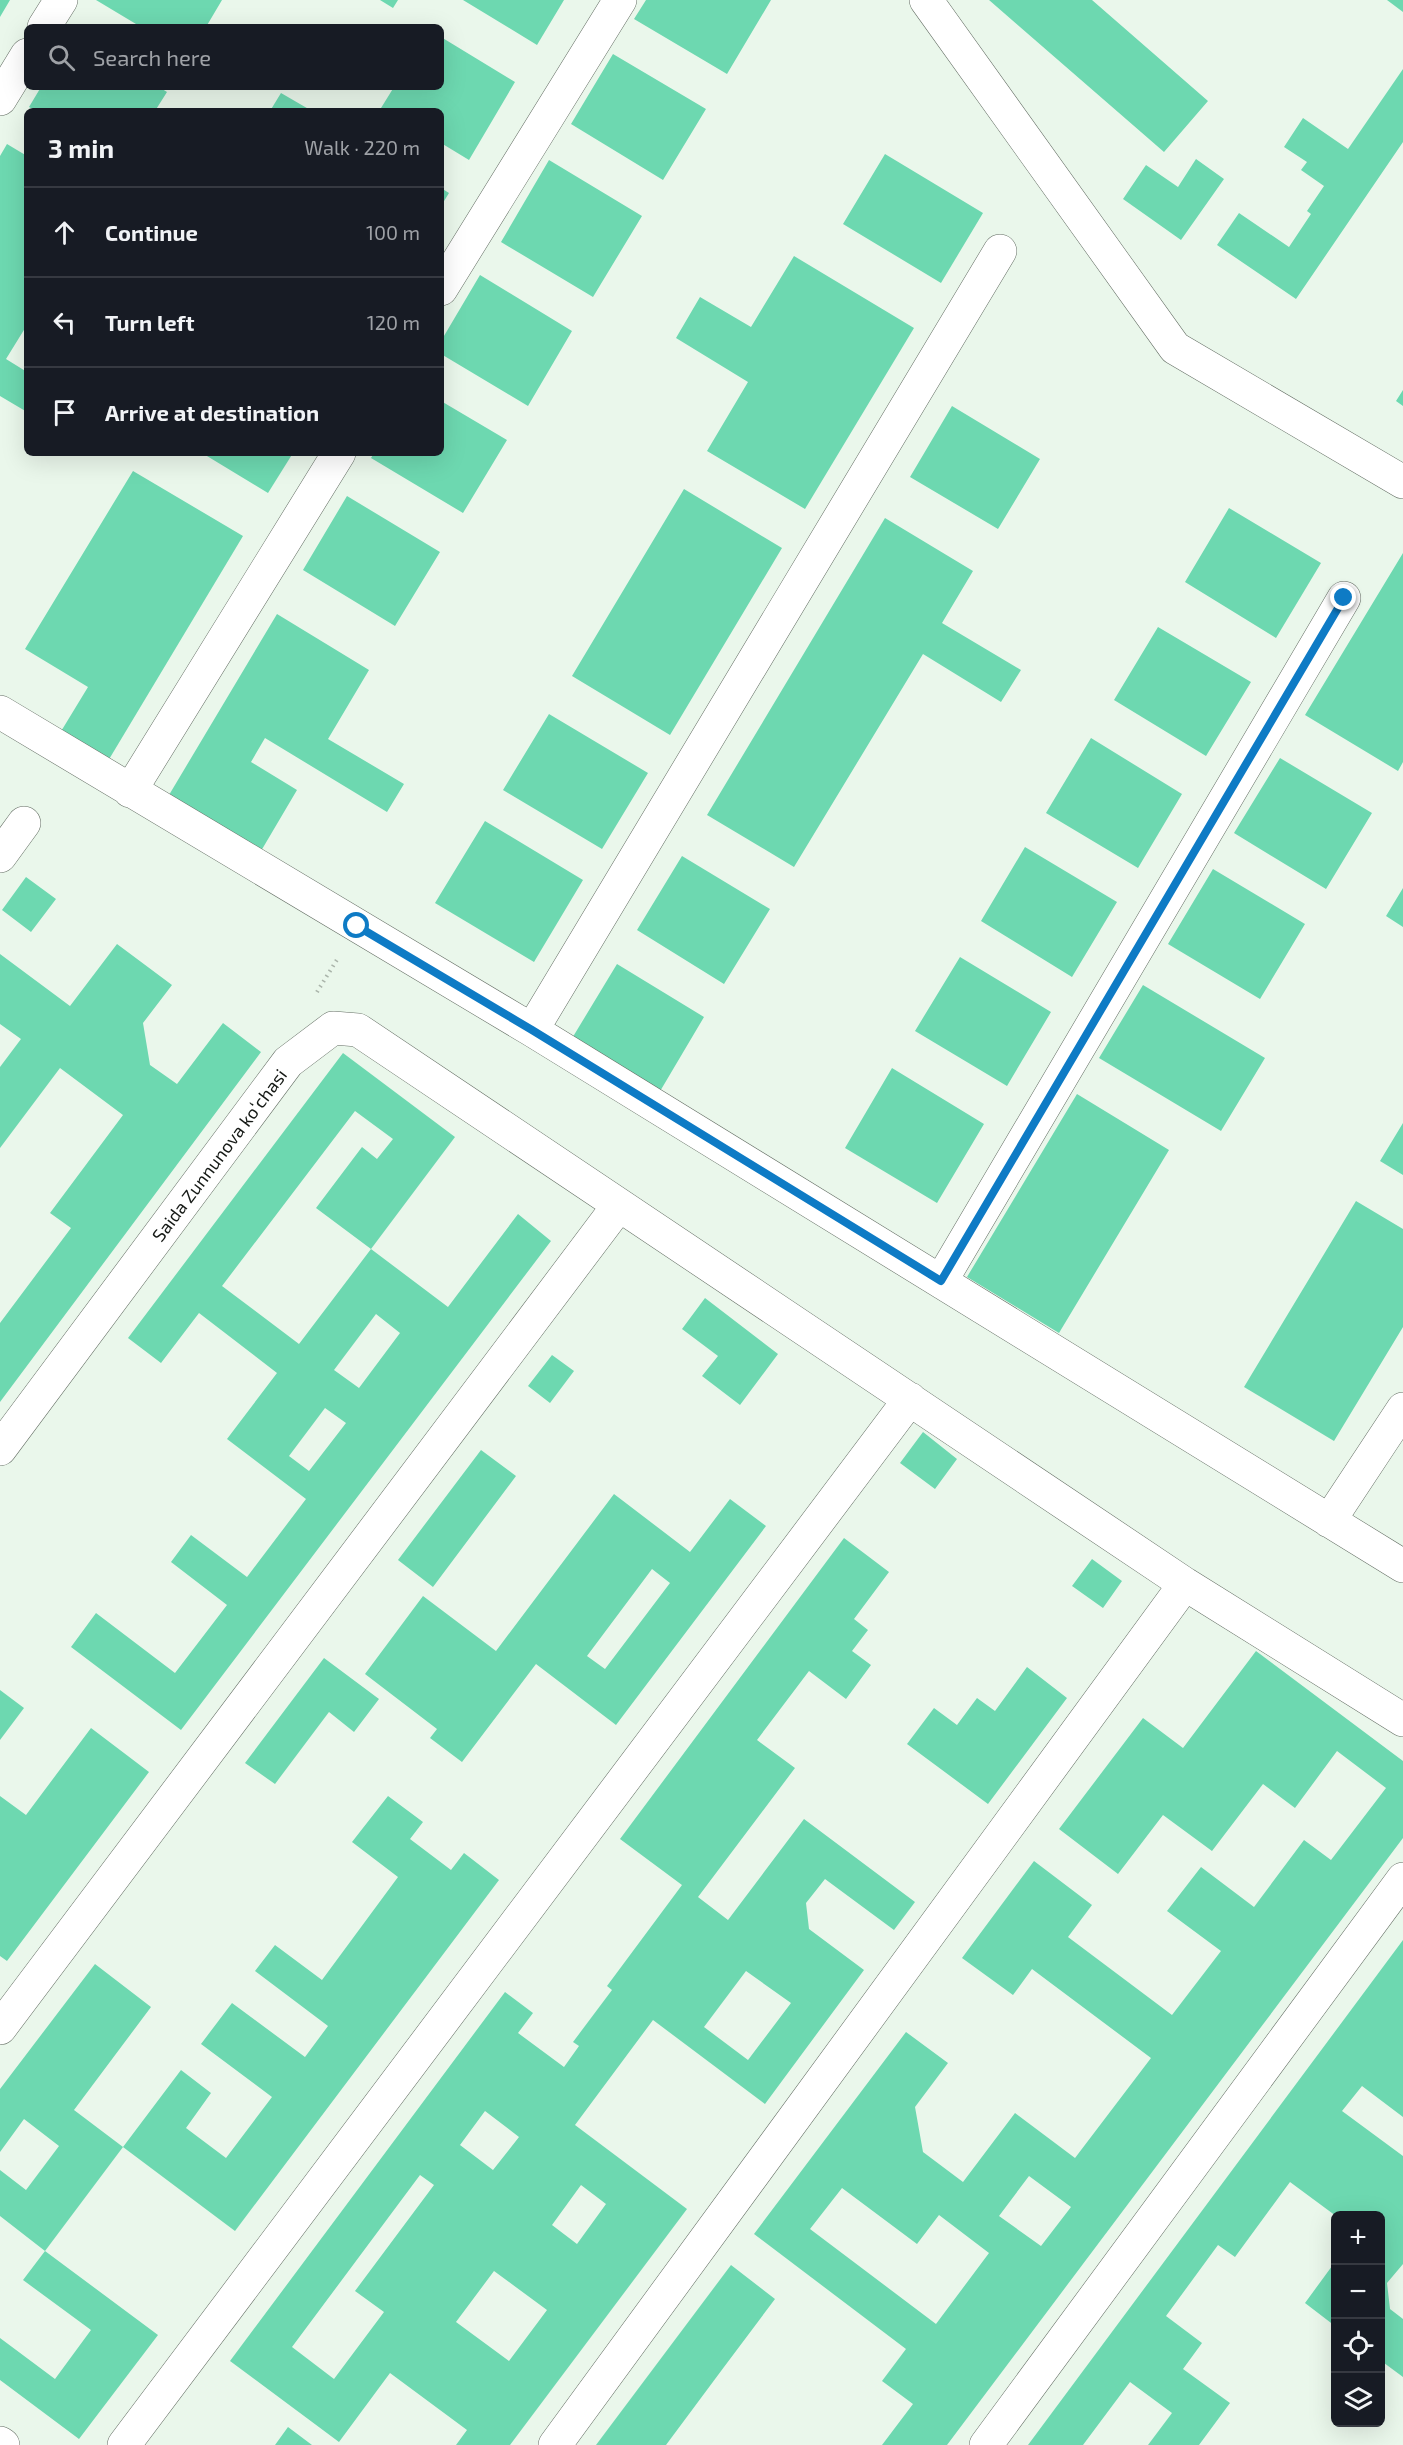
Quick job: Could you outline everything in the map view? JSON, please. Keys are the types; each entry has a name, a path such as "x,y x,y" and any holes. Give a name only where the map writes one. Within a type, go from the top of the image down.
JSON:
{"street":[{"path":"46,24 61,0"},
{"path":"444,284 620,0"},
{"path":"926,0 1175,348 1403,482"},
{"path":"0,99 24,60"},
{"path":"532,1030 999,250"},
{"path":"130,791 337,456"},
{"path":"941,1281 1344,598"},
{"path":"12,720 532,1030 1403,1566"},
{"path":"0,856 24,823"},
{"name":"Saida Zunnunova koʻchasi","path":"0,1449 288,1062 333,1028 358,1030 1185,1584 1403,1720"},
{"path":"0,2028 619,1205"},
{"path":"124,2445 910,1399"},
{"path":"1329,1521 1403,1409"},
{"path":"555,2445 1185,1584"},
{"path":"986,2445 1403,1879"}],"building":[{"path":"0,0 10,0 0,17"},
{"path":"96,0 222,0 208,24 136,24"},
{"path":"380,0 398,0 393,8"},
{"path":"463,0 564,0 537,45"},
{"path":"646,0 771,0 727,74 634,19"},
{"path":"989,0 1092,0 1208,101 1164,152"},
{"path":"1387,0 1403,0 1403,12"},
{"path":"444,39 515,82 469,160 444,145 444,108 381,108 392,90 444,90"},
{"path":"613,54 706,109 663,180 571,124"},
{"path":"1403,69 1403,142 1296,299 1217,245 1239,213 1289,247 1311,214 1307,211 1324,186 1301,170 1307,162 1284,147 1303,118 1348,149"},
{"path":"39,90 164,90 167,92 157,108 29,107"},
{"path":"281,93 307,108 272,108"},
{"path":"7,144 24,154 24,330 6,359 24,370 24,410 0,396 0,156"},
{"path":"885,154 983,213 941,283 843,224"},
{"path":"1196,159 1224,179 1181,240 1123,199 1146,165 1178,187"},
{"path":"549,160 642,216 593,297 501,242"},
{"path":"444,190 449,193 444,201"},
{"path":"794,256 914,328 805,509 707,451 748,382 676,338 700,297 751,327"},
{"path":"480,275 572,331 528,406 444,356 444,336"},
{"path":"1403,390 1403,406 1396,401"},
{"path":"444,403 507,440 463,513 371,458 372,456 444,456"},
{"path":"952,406 1040,459 998,529 910,477"},
{"path":"207,456 291,456 268,493"},
{"path":"133,471 243,536 108,761 60,733 88,687 25,649"},
{"path":"684,489 782,548 670,735 572,676"},
{"path":"347,496 440,552 395,626 303,570"},
{"path":"1229,508 1321,563 1276,638 1185,582"},
{"path":"885,518 973,571 942,623 1021,670 1001,702 923,654 794,867 707,815"},
{"path":"1403,553 1403,762 1398,771 1305,715"},
{"path":"277,614 369,670 328,739 404,784 387,812 265,738 251,762 297,790 261,851 169,795"},
{"path":"1158,627 1251,682 1206,756 1114,700"},
{"path":"549,714 648,773 602,849 503,790"},
{"path":"1091,738 1182,794 1138,868 1046,813"},
{"path":"1280,758 1372,813 1326,889 1234,833"},
{"path":"485,821 583,880 534,962 435,903"},
{"path":"1025,847 1117,902 1072,977 981,921"},
{"path":"682,856 770,909 724,984 637,930"},
{"path":"1213,869 1305,924 1260,999 1168,944"},
{"path":"26,877 56,899 31,932 2,910"},
{"path":"1403,888 1403,927 1386,916"},
{"path":"117,944 172,985 143,1023 150,1065 177,1084 223,1023 261,1052 0,1402 0,1323 71,1228 50,1213 123,1115 60,1068 0,1148 0,1067 21,1039 0,1024 0,954 70,1006"},
{"path":"960,957 1051,1012 1007,1086 915,1031"},
{"path":"617,964 704,1017 659,1093 571,1040"},
{"path":"1143,985 1265,1058 1221,1131 1099,1058"},
{"path":"343,1053 455,1137 371,1249 448,1307 518,1214 551,1241 181,1730 71,1647 96,1613 175,1673 227,1605 171,1562 191,1535 247,1577 306,1499 227,1439 277,1373 199,1313 161,1363 128,1338","holes":["355,1111 393,1139 377,1159 362,1147 316,1208 371,1249 299,1344 222,1286","376,1314 400,1333 359,1388 334,1370","325,1408 346,1423 309,1471 289,1456"]},
{"path":"892,1068 984,1124 937,1203 845,1148"},
{"path":"1077,1094 1169,1150 1059,1333 967,1277"},
{"path":"1403,1123 1403,1175 1380,1161"},
{"path":"1356,1201 1403,1229 1403,1327 1334,1441 1244,1387"},
{"path":"705,1298 778,1354 740,1405 702,1376 718,1356 682,1329"},
{"path":"552,1355 574,1371 550,1403 528,1386"},
{"path":"923,1432 957,1459 935,1489 900,1463"},
{"path":"481,1450 516,1476 433,1587 398,1560"},
{"path":"614,1494 690,1552 730,1499 766,1526 616,1725 536,1664 462,1762 430,1738 437,1729 365,1674 423,1596 496,1651","holes":["652,1569 670,1583 605,1669 587,1656"]},
{"path":"844,1538 889,1572 854,1619 868,1630 852,1651 871,1665 846,1699 809,1671 757,1740 795,1768 698,1897 728,1920 804,1819 915,1902 894,1930 825,1879 806,1903 809,1929 864,1970 765,2104 653,2020 575,2125 687,2209 510,2445 456,2445 467,2430 390,2373 339,2442 230,2361 505,1992 533,2013 518,2033 564,2067 579,2046 573,2042 612,1990 607,1986 682,1885 620,1839","holes":["746,1971 791,2003 748,2060 704,2027","485,2111 519,2137 493,2170 460,2145","420,2175 434,2185 355,2291 384,2312 334,2379 292,2347","581,2185 606,2204 577,2244 552,2225","494,2271 547,2310 509,2361 456,2322"]},
{"path":"1092,1559 1122,1581 1103,1608 1072,1586"},
{"path":"1256,1651 1403,1761 1403,1838 947,2445 882,2445 913,2404 882,2381 906,2349 754,2234 906,2032 948,2063 915,2107 923,2152 963,2182 1015,2113 1075,2158 1151,2058 1032,1969 1013,1995 962,1958 1034,1861 1092,1905 1068,1937 1172,2015 1221,1951 1167,1911 1201,1867 1254,1907 1304,1840 1331,1860 1386,1788 1337,1751 1295,1808 1263,1784 1212,1851 1163,1815 1118,1874 1059,1829 1143,1718 1183,1748","holes":["1029,2176 1071,2207 1041,2246 999,2216","842,2188 917,2244 939,2215 989,2253 936,2324 810,2229"]},
{"path":"324,1658 379,1699 354,1732 329,1712 275,1784 245,1763"},
{"path":"1027,1667 1067,1698 988,1804 907,1744 934,1708 957,1725 977,1698 995,1711"},
{"path":"0,1690 24,1708 0,1740"},
{"path":"91,1728 149,1772 7,1961 0,1956 0,1796 26,1815"},
{"path":"388,1796 423,1822 410,1839 451,1870 464,1853 499,1880 235,2231 123,2147 181,2070 211,2093 186,2128 226,2158 272,2097 201,2044 232,2003 305,2057 328,2026 255,1971 275,1945 322,1980 398,1877 352,1842"},
{"path":"1403,1940 1403,2117 1362,2086 1342,2111 1403,2156 1403,2264 1387,2283 1390,2309 1403,2319 1403,2377 1385,2364 1385,2211 1331,2212 1290,2182 1235,2257 1218,2245 1166,2316 1202,2343 1183,2369 1230,2403 1199,2445 1148,2445 1172,2413 1130,2382 1083,2445 1028,2445"},
{"path":"95,1964 151,2007 74,2110 123,2147 45,2251 0,2216 0,2170 26,2190 59,2146 24,2119 0,2152 0,2089"},
{"path":"45,2251 158,2335 79,2439 0,2380 0,2338 55,2379 91,2330 23,2280"},
{"path":"731,2265 775,2299 666,2445 596,2445"},
{"path":"1331,2267 1331,2323 1305,2303"},
{"path":"288,2427 312,2445 275,2445"}],"route":[{"path":"357,926 532,1030 941,1281 1344,598"}]}
